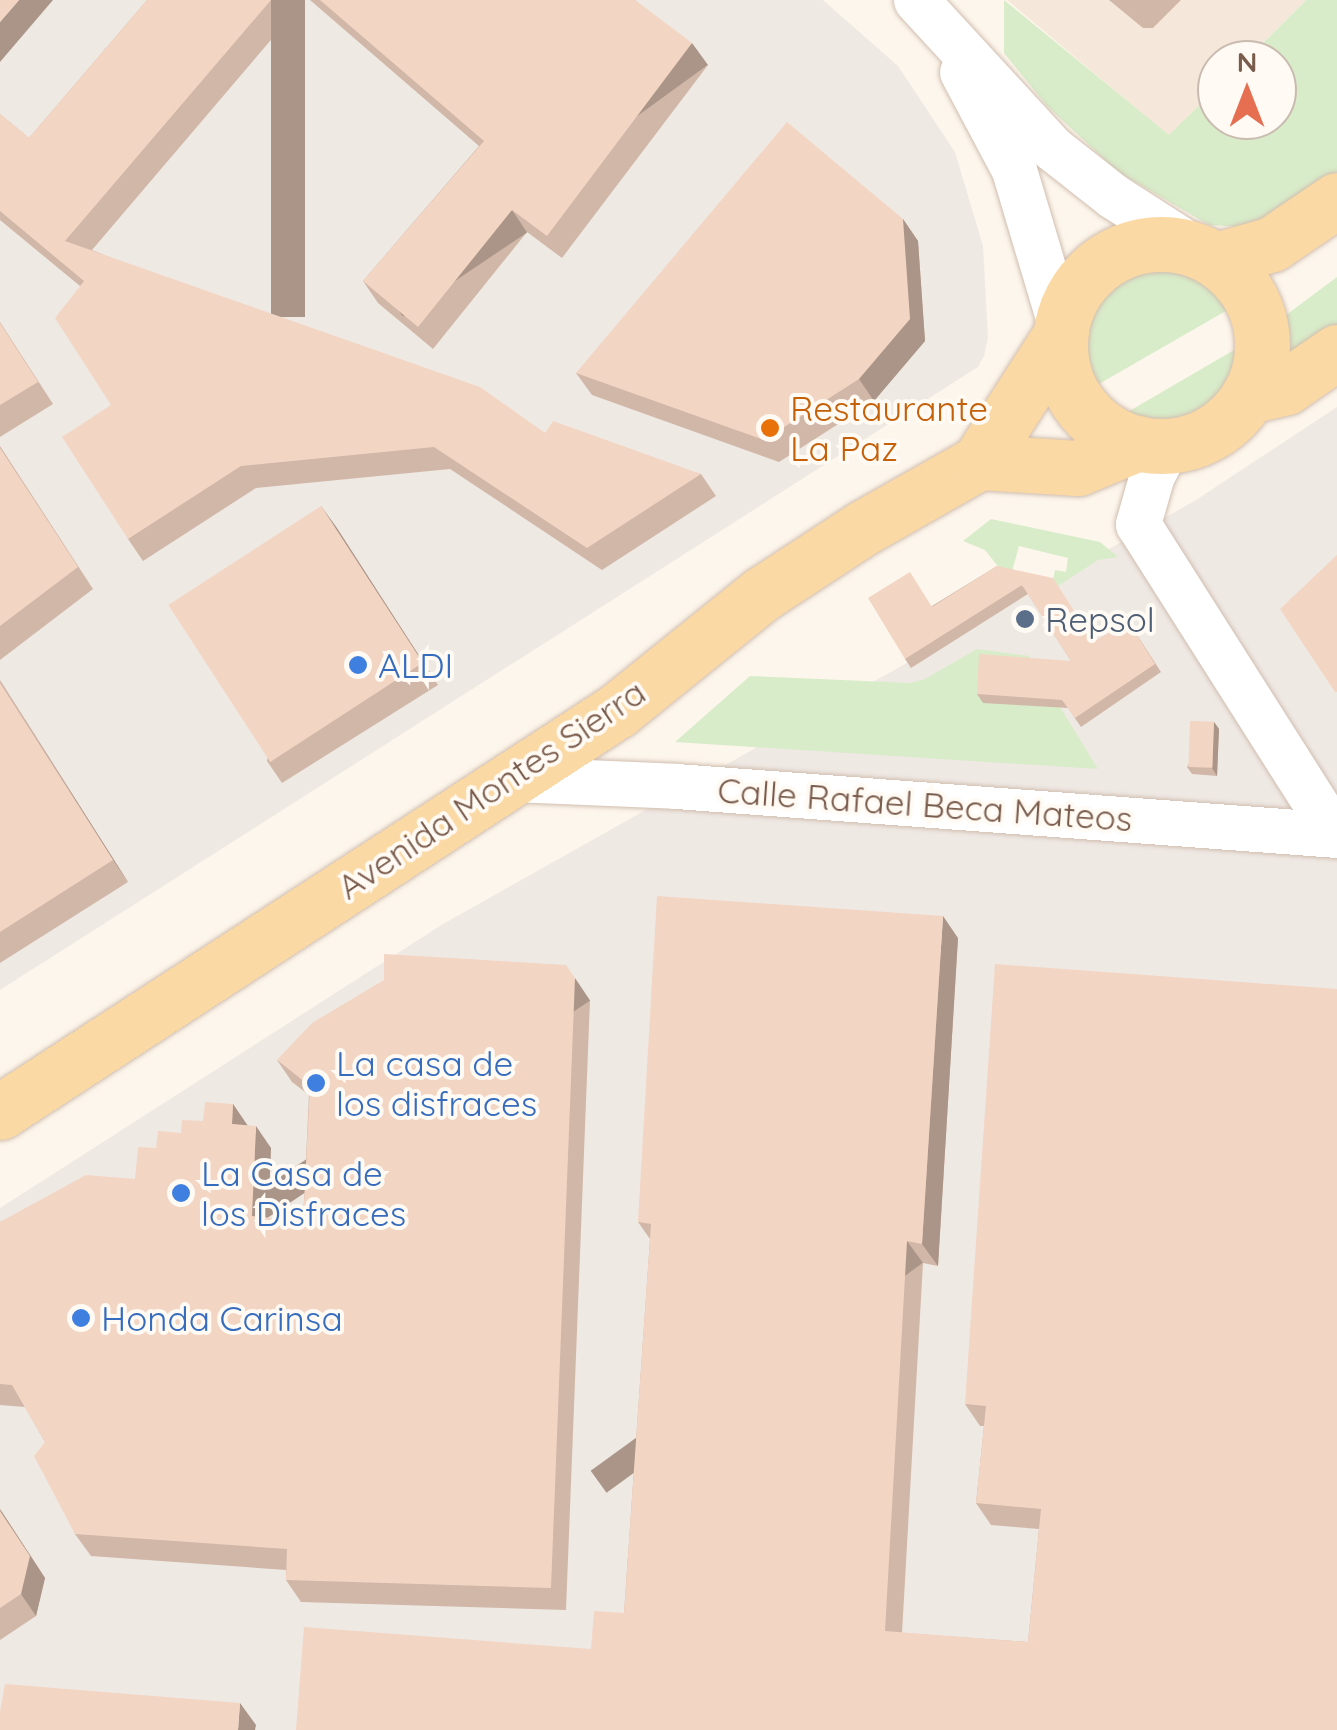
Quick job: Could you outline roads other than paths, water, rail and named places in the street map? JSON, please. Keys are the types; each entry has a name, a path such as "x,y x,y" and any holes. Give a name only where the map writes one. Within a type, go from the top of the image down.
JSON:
{"main road":[{"path":"1152,444 1118,436 1085,412 1070,389 1061,363 1060,332 1082,282 1111,258 1147,244 1207,255 1272,244 1337,200"},
{"path":"979,462 1078,468 1152,444 1207,435 1248,396 1259,370 1262,341 1257,313 1234,274 1207,255"},
{"name":"Avenida Montes Sierra","path":"0,1112 618,710 762,594 864,528 979,462 1060,332"},
{"path":"1248,396 1286,386 1337,352"}],"street":[{"path":"929,4 1052,148 1114,196 1207,255"},
{"path":"929,4 1014,170 1060,332"},
{"path":"1152,444 1151,478 1138,524 1336,835"},
{"name":"Calle Rafael Beca Mateos","path":"512,779 676,786 1336,835"}],"place":[{"name":"Restaurante La Paz","path":"770,428"},
{"name":"Repsol","path":"1025,619"},
{"name":"ALDI","path":"358,665"},
{"name":"La casa de los disfraces","path":"316,1083"},
{"name":"La Casa de los Disfraces","path":"181,1193"},
{"name":"Honda Carinsa","path":"81,1318"}]}
